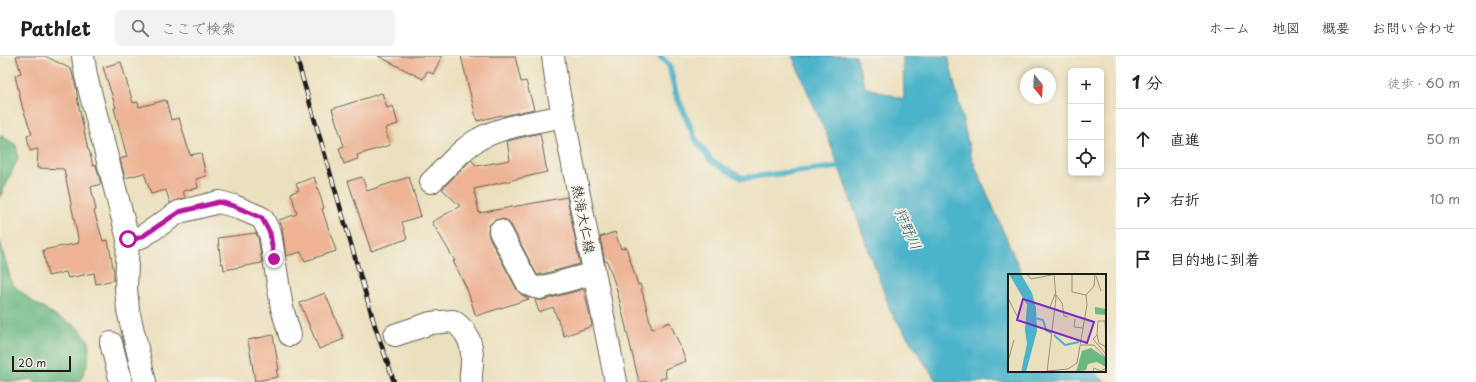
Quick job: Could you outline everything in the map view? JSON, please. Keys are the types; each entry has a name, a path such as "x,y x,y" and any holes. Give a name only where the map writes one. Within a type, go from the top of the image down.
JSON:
{"street":[{"path":"83,56 86,76 128,242 126,288 128,310 145,382"},
{"name":"熱海大仁線","path":"553,56 563,116 616,382"},
{"path":"431,182 465,149 479,139 498,131 563,116"},
{"path":"128,242 143,236 179,212 219,202 234,206 262,218 270,233 279,296 290,335"},
{"path":"500,231 528,284 534,287 540,288 594,273"},
{"path":"395,335 431,323 453,321 462,327 468,335 471,343 473,354 471,382"},
{"path":"111,343 121,382"}],"green space":[{"path":"0,135 16,145 18,158 0,198"},
{"path":"0,241 12,284 32,301 57,317 76,326 89,341 88,362 80,382 34,382 31,379 14,382 0,381"}],"water":[{"name":"狩野川","path":"792,56 856,56 865,87 904,99 903,56 948,56 971,156 1022,274 1008,274 1008,372 1095,372 1105,382 937,382 891,312 831,145"}],"building":[{"path":"16,56 45,56 71,69 88,150 93,166 96,165 101,184 91,187 96,210 94,211 103,241 108,240 114,280 96,284 94,273 68,278 66,272 48,276 43,250 79,243 64,169 37,168 38,149 30,151 27,136 32,134 22,106 15,75 21,73"},
{"path":"378,56 442,56 433,74 427,71 423,79"},
{"path":"461,56 515,56 521,82 526,81 534,109 477,121"},
{"path":"121,62 133,103 138,102 139,107 166,100 171,120 179,118 190,155 201,153 206,176 196,179 198,188 183,191 185,198 170,203 166,190 151,194 144,173 125,178 120,159 127,157 114,108 116,108 103,67"},
{"path":"382,93 387,108 393,106 398,124 385,128 390,145 357,155 358,159 344,164 339,148 344,146 332,109"},
{"path":"540,133 547,172 474,189 479,213 567,197 580,264 537,275 511,225 506,220 495,220 489,225 489,237 517,290 529,299 476,316 467,289 453,261 455,261 432,222 460,206 442,189 471,160 477,166 510,160 507,141"},
{"path":"314,177 324,208 322,209 336,251 305,261 301,252 286,256 283,229 279,220 297,214 291,193 299,190 296,184"},
{"path":"362,177 367,191 409,177 421,216 402,222 407,239 371,251 348,181"},
{"path":"615,232 621,249 626,247 638,285 640,284 652,329 670,322 686,361 665,369 666,378 660,379 661,382 639,382 617,290 607,261 605,262 600,237"},
{"path":"256,233 262,263 224,270 223,263 221,264 218,238"},
{"path":"584,289 592,326 564,336 553,307 539,312 535,300 543,300"},
{"path":"325,293 344,339 319,349 300,303"},
{"path":"273,335 279,370 276,370 278,377 255,381 248,340"}],"waterway":[{"path":"660,56 669,65 676,94 695,138 711,161 742,178 846,166"}],"railway":[{"path":"296,56 375,326 394,382"}],"route":[{"path":"128,239 128,242 143,236 159,227 179,212 219,202 234,206 262,218 270,233 274,259"}]}
